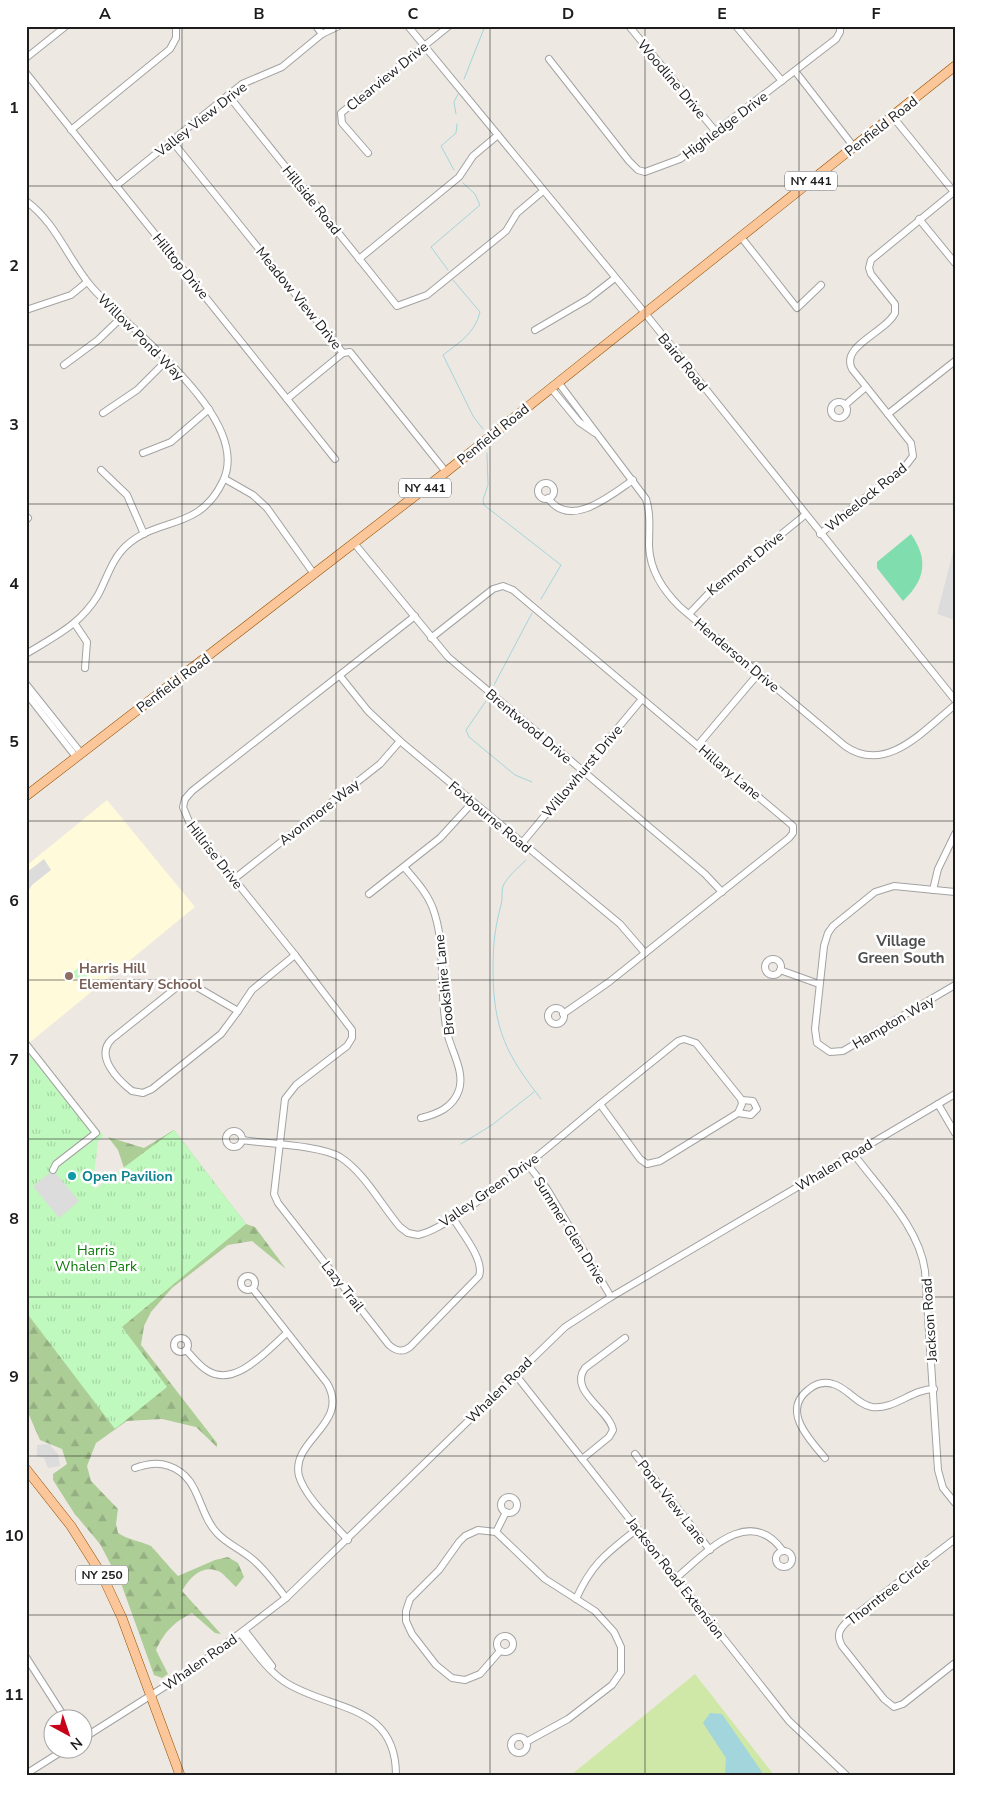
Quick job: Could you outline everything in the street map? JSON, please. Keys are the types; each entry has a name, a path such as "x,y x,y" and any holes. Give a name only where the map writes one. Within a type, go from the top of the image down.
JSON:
{"main road":[{"name":"Penfield Road","path":"26,796 446,472 644,312 893,117 955,66"},
{"name":"NY 250","path":"26,1469 77,1534 102,1575 122,1618 180,1775"}],"street":[{"path":"26,58 66,26"},
{"path":"71,130 170,49 176,38 176,26"},
{"path":"316,26 322,34"},
{"name":"Valley View Drive","path":"116,186 228,95 249,80 282,67 322,34 339,26"},
{"name":"Baird Road","path":"408,26 644,312 820,534 955,700"},
{"name":"Clearview Drive","path":"368,153 342,123 341,114 449,26"},
{"name":"Woodline Drive","path":"629,26 716,132"},
{"path":"736,26 782,81"},
{"name":"Highledge Drive","path":"548,59 629,161 640,171 649,171 680,159 716,132 836,39 840,32 840,26"},
{"path":"795,71 854,147"},
{"name":"Hilltop Drive","path":"26,73 335,459"},
{"name":"Hillside Road","path":"228,95 397,306 427,295 506,231 517,213 543,191"},
{"path":"893,117 954,191"},
{"path":"359,259 459,177 473,156 498,136"},
{"name":"Meadow View Drive","path":"172,141 343,353 348,351 353,355 446,472"},
{"name":"Wheelock Road","path":"820,534 911,460 913,447 850,366 850,356 853,350 892,319 896,310 892,300 871,274 870,263 875,255 954,191"},
{"name":"Willow Pond Way","path":"26,201 50,224 87,282 168,360 208,409 222,432 227,446 225,479"},
{"path":"919,220 955,262"},
{"path":"741,237 797,308 821,285"},
{"path":"535,330 588,299 615,278"},
{"path":"26,310 71,295 87,282"},
{"path":"64,365 98,340 122,317"},
{"path":"287,399 343,353"},
{"path":"103,413 137,390 168,360"},
{"path":"888,414 955,361"},
{"name":"Henderson Drive","path":"554,385 600,437 642,492 648,506 650,557 655,574 666,592 758,674 845,746 865,756 879,756 895,752 955,705"},
{"path":"845,405 866,387"},
{"path":"144,453 171,442 208,409"},
{"path":"101,470 127,495 144,534"},
{"path":"26,654 59,636 75,624 97,596 119,553 144,534 183,521 199,512 213,498 225,479 253,494 267,508 314,574"},
{"path":"548,498 558,508 570,512 581,510 608,497 633,480"},
{"name":"Kenmont Drive","path":"689,614 710,592 805,515"},
{"name":"Brentwood Drive","path":"354,543 431,638 454,663 704,874 722,892"},
{"name":"Hillary Lane","path":"431,638 493,589 508,587 784,817 794,829 790,838 645,953 563,1014"},
{"name":"Hillrise Drive","path":"324,1064 350,1042 352,1030 296,955 187,820 183,807 185,799 192,791 414,616"},
{"path":"75,624 87,642 85,668"},
{"path":"698,745 758,674"},
{"name":"Foxbourne Road","path":"340,676 368,711 400,741 620,924 645,953"},
{"path":"26,684 78,755"},
{"path":"26,693 78,755"},
{"name":"Willowhurst Drive","path":"522,843 642,699"},
{"name":"Avonmore Way","path":"234,879 380,764 400,741"},
{"path":"369,894 453,826 473,802"},
{"path":"933,890 938,869 955,834"},
{"name":"Brookshire Lane","path":"404,867 426,894 435,915 445,1022 461,1081 456,1097 446,1108 435,1115 421,1118"},
{"name":"Hampton Way","path":"955,892 894,886 884,887 833,926 824,946 816,1038 821,1047 836,1052 849,1048 955,985"},
{"path":"238,1011 195,985 181,985 108,1043 105,1058 132,1092 139,1094 148,1092 221,1034 238,1011 252,990 296,955"},
{"path":"780,970 820,984"},
{"name":"Valley Green Drive","path":"278,1145 320,1150 339,1157 358,1174 400,1227 413,1235 424,1234 453,1218 528,1165 623,1084 678,1041 684,1039 696,1043 742,1100 753,1101 757,1109 751,1115 738,1113 660,1161 647,1164 640,1159 600,1104"},
{"path":"26,1044 96,1133 56,1164 52,1170"},
{"name":"Lazy Trail","path":"324,1064 296,1085 285,1099 278,1145 275,1198 389,1345 396,1350 403,1351 410,1347 479,1276 481,1268 478,1259 453,1218"},
{"name":"Whalen Road","path":"92,1733 150,1696 243,1632 286,1598 348,1540 556,1334 611,1297 955,1094"},
{"path":"738,1113 742,1100"},
{"path":"938,1104 955,1134"},
{"path":"242,1140 278,1145"},
{"name":"Jackson Road","path":"853,1154 910,1229 922,1255 926,1271 938,1470 943,1488 955,1503"},
{"name":"Summer Glen Drive","path":"528,1165 547,1189 611,1297"},
{"path":"253,1288 327,1383 333,1398 332,1409 327,1421 299,1460 299,1474 306,1490 348,1540"},
{"path":"186,1350 208,1371 219,1375 229,1375 248,1365 287,1333"},
{"path":"582,1459 609,1438 613,1430 609,1421 584,1390 581,1383 582,1374 589,1365 625,1338"},
{"name":"Jackson Road Extension","path":"514,1374 789,1721 846,1775"},
{"path":"825,1458 805,1433 798,1419 797,1410 801,1396 813,1386 827,1383 834,1384 859,1402 873,1407 888,1405 923,1389 934,1389"},
{"name":"Pond View Lane","path":"635,1454 710,1550"},
{"path":"135,1468 151,1464 161,1464 173,1468 185,1476 192,1484 216,1532 258,1564 286,1598"},
{"path":"496,1532 506,1512"},
{"path":"576,1599 586,1577 598,1561 637,1529"},
{"path":"500,1651 480,1674 466,1680 452,1678 436,1665 412,1634 406,1616 410,1599 439,1570 465,1536 478,1530 496,1532 533,1569 595,1611 614,1632 623,1655 621,1672 612,1685 592,1702 526,1742"},
{"path":"676,1578 732,1534 746,1531 768,1536 783,1551"},
{"name":"Thorntree Circle","path":"955,1539 848,1622 840,1630 838,1637 842,1646 884,1699 894,1707 903,1704 955,1663"},
{"path":"243,1632 280,1678 294,1687 354,1709 372,1720 391,1745 396,1775"},
{"path":"26,1657 58,1708"},
{"path":"26,1774 51,1758"}],"shaded area":[{"path":"953,552 955,553 955,620 937,614"},
{"name":"Harris Hill Elementary School","path":"107,800 195,907 29,1043 26,1040 26,866"},
{"path":"44,859 51,870 32,885 26,894 26,873"},
{"path":"53,1170 79,1201 59,1218 33,1186"},
{"path":"49,1444 58,1454 60,1466 48,1468 44,1458 37,1456 37,1445"}],"green space":[{"path":"911,534 920,552 922,569 916,585 903,601 877,568 877,562"},
{"path":"88,959 96,969 80,983 72,973"},
{"name":"Harris Whalen Park","path":"26,1047 90,1127 94,1124 104,1136 98,1141 93,1185 95,1189 174,1130 246,1224 122,1327 167,1387 115,1429 26,1312"},
{"name":"Harris Whalen Park","path":"174,1130 246,1224 255,1227 286,1269 252,1241 228,1245 172,1288 151,1312 144,1326 141,1345 217,1443 217,1447 196,1427 162,1419 127,1421 96,1443 87,1466 91,1481 118,1509 116,1524 118,1533 151,1546 178,1576 215,1560 228,1557 238,1563 244,1577 236,1587 220,1572 206,1569 196,1574 188,1582 182,1591 221,1634 215,1633 192,1613 180,1620 163,1637 156,1650 168,1674 162,1678 154,1675 122,1586 100,1544 74,1513 53,1480 53,1474 67,1464 62,1449 40,1440 26,1408 26,1245 124,1168 118,1150 108,1137 144,1148"},
{"path":"695,1674 774,1775 571,1775"}],"water":[{"path":"710,1713 722,1714 764,1775 725,1775 726,1758 703,1723"}],"waterway":[{"path":"464,79 485,26"},
{"path":"456,114 454,102 458,94"},
{"path":"454,170 441,146 456,133 457,124"},
{"path":"448,270 431,247 480,205 475,194 463,183"},
{"path":"453,280 480,312 471,331 443,355 473,416 483,429"},
{"path":"487,453 488,485 483,500 484,505 561,565 541,599"},
{"path":"494,685 532,613"},
{"path":"486,701 466,730 469,737 515,775 532,782"},
{"path":"526,860 502,888 502,903 494,947 494,993 499,1026 504,1040 519,1068 541,1099"},
{"path":"461,1144 492,1125 534,1092"}],"place":[{"name":"Harris Hill Elementary School","path":"69,976"},
{"name":"Open Pavilion","path":"72,1176"}],"district":[{"name":"Village Green South","path":"901,950"}]}
